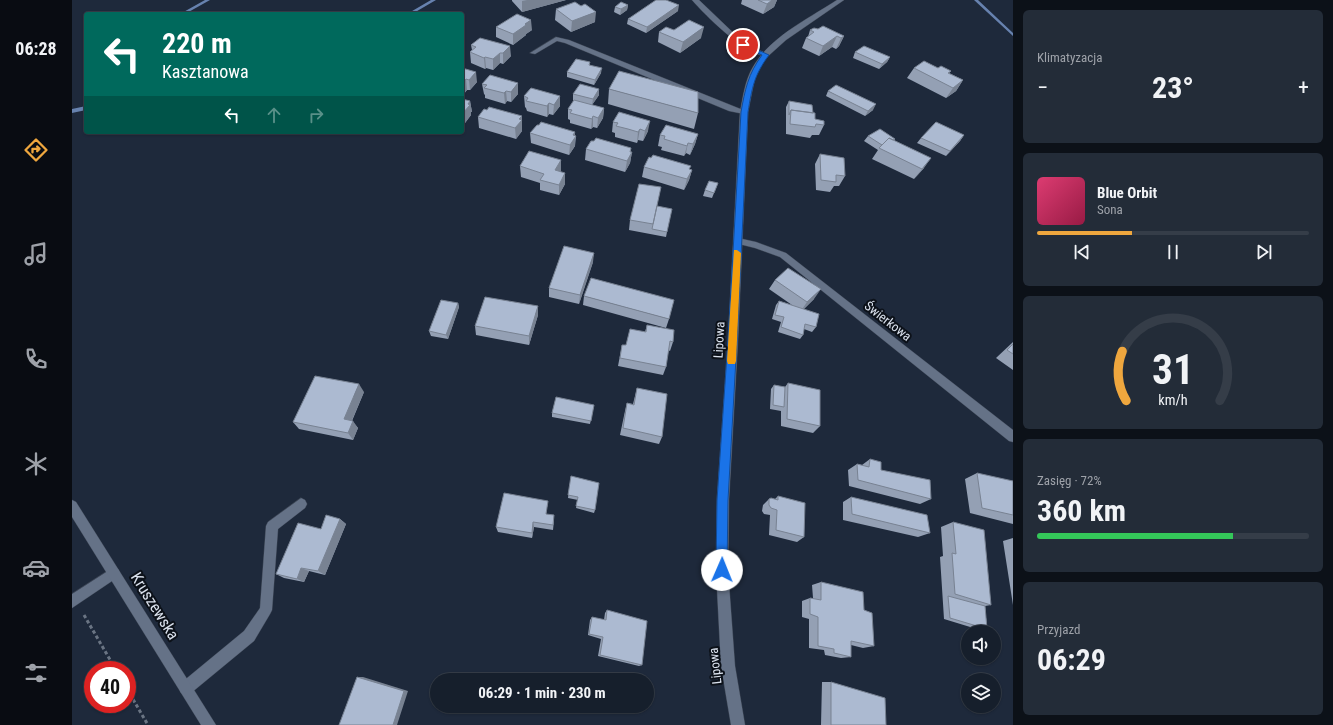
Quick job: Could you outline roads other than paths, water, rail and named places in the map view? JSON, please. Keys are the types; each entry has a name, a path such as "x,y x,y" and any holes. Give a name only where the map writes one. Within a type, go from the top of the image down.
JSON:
{"street":[{"path":"694,0 743,45 766,55"},
{"name":"Lipowa","path":"738,725 728,666 722,570 723,500 744,112 753,74 766,55 783,39 841,0"},
{"path":"533,53 556,39 567,42 732,109 744,112"},
{"name":"Świerkowa","path":"738,241 756,245 783,255 1013,437"},
{"path":"186,688 249,636 266,610 272,526 301,504"},
{"name":"Kruszewska","path":"72,506 209,725"},
{"path":"74,602 114,573"}],"waterway":[{"path":"186,12 208,0"},
{"path":"413,12 434,0"},
{"path":"976,0 1013,35"},
{"path":"72,111 84,108"}]}
